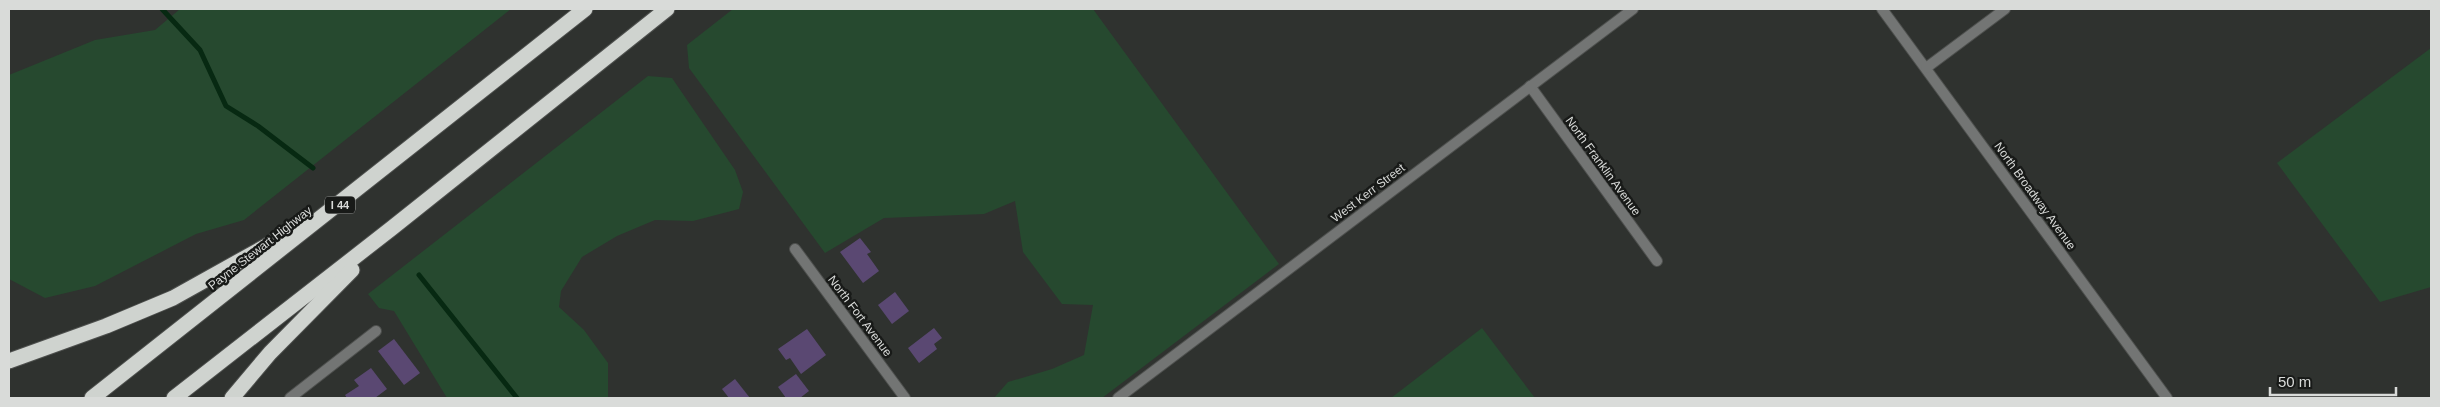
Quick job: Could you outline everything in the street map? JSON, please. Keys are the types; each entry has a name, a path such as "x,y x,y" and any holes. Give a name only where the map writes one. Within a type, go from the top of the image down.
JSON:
{"highway":[{"name":"Payne Stewart Highway","path":"92,398 343,202 585,9"},
{"path":"174,398 392,228 667,9"},
{"path":"9,361 106,326 173,298 343,202"},
{"path":"232,398 270,353 392,228"}],"street":[{"name":"West Kerr Street","path":"1118,398 1633,9"},
{"name":"North Broadway Avenue","path":"1882,9 2167,398"},
{"path":"1926,68 2005,9"},
{"name":"North Franklin Avenue","path":"1530,86 1657,260"},
{"name":"North Fort Avenue","path":"795,249 905,398"},
{"path":"290,398 376,331"}],"green space":[{"path":"180,9 511,9 244,220 196,234 95,286 45,298 9,279 9,75 95,40 155,30"},
{"path":"733,9 1093,9 1279,264 1102,398 994,398 1008,382 1052,369 1084,355 1093,305 1062,304 1023,252 1015,201 984,214 884,218 825,253 689,68 687,45"},
{"path":"2431,48 2431,287 2380,302 2277,163"},
{"path":"648,76 672,78 735,170 743,192 739,209 693,221 655,220 617,236 582,257 561,291 559,307 584,330 608,363 608,398 447,398 394,311 379,308 368,294"},
{"path":"1482,328 1535,398 1391,398"}],"building":[{"path":"860,238 871,252 867,254 879,271 863,283 840,252"},
{"path":"895,292 909,311 892,324 878,305"},
{"path":"934,328 942,338 934,344 937,349 919,363 908,348"},
{"path":"807,329 826,355 801,374 790,358 786,360 778,349"},
{"path":"394,339 420,373 404,385 378,351"},
{"path":"371,368 387,389 375,398 347,398 345,395 359,386 354,380"},
{"path":"796,374 809,391 800,398 786,398 778,387"},
{"path":"735,379 750,398 729,398 722,389"}],"waterway":[{"path":"162,9 200,50 226,106 258,126 313,168"},
{"path":"419,275 517,398"}]}
